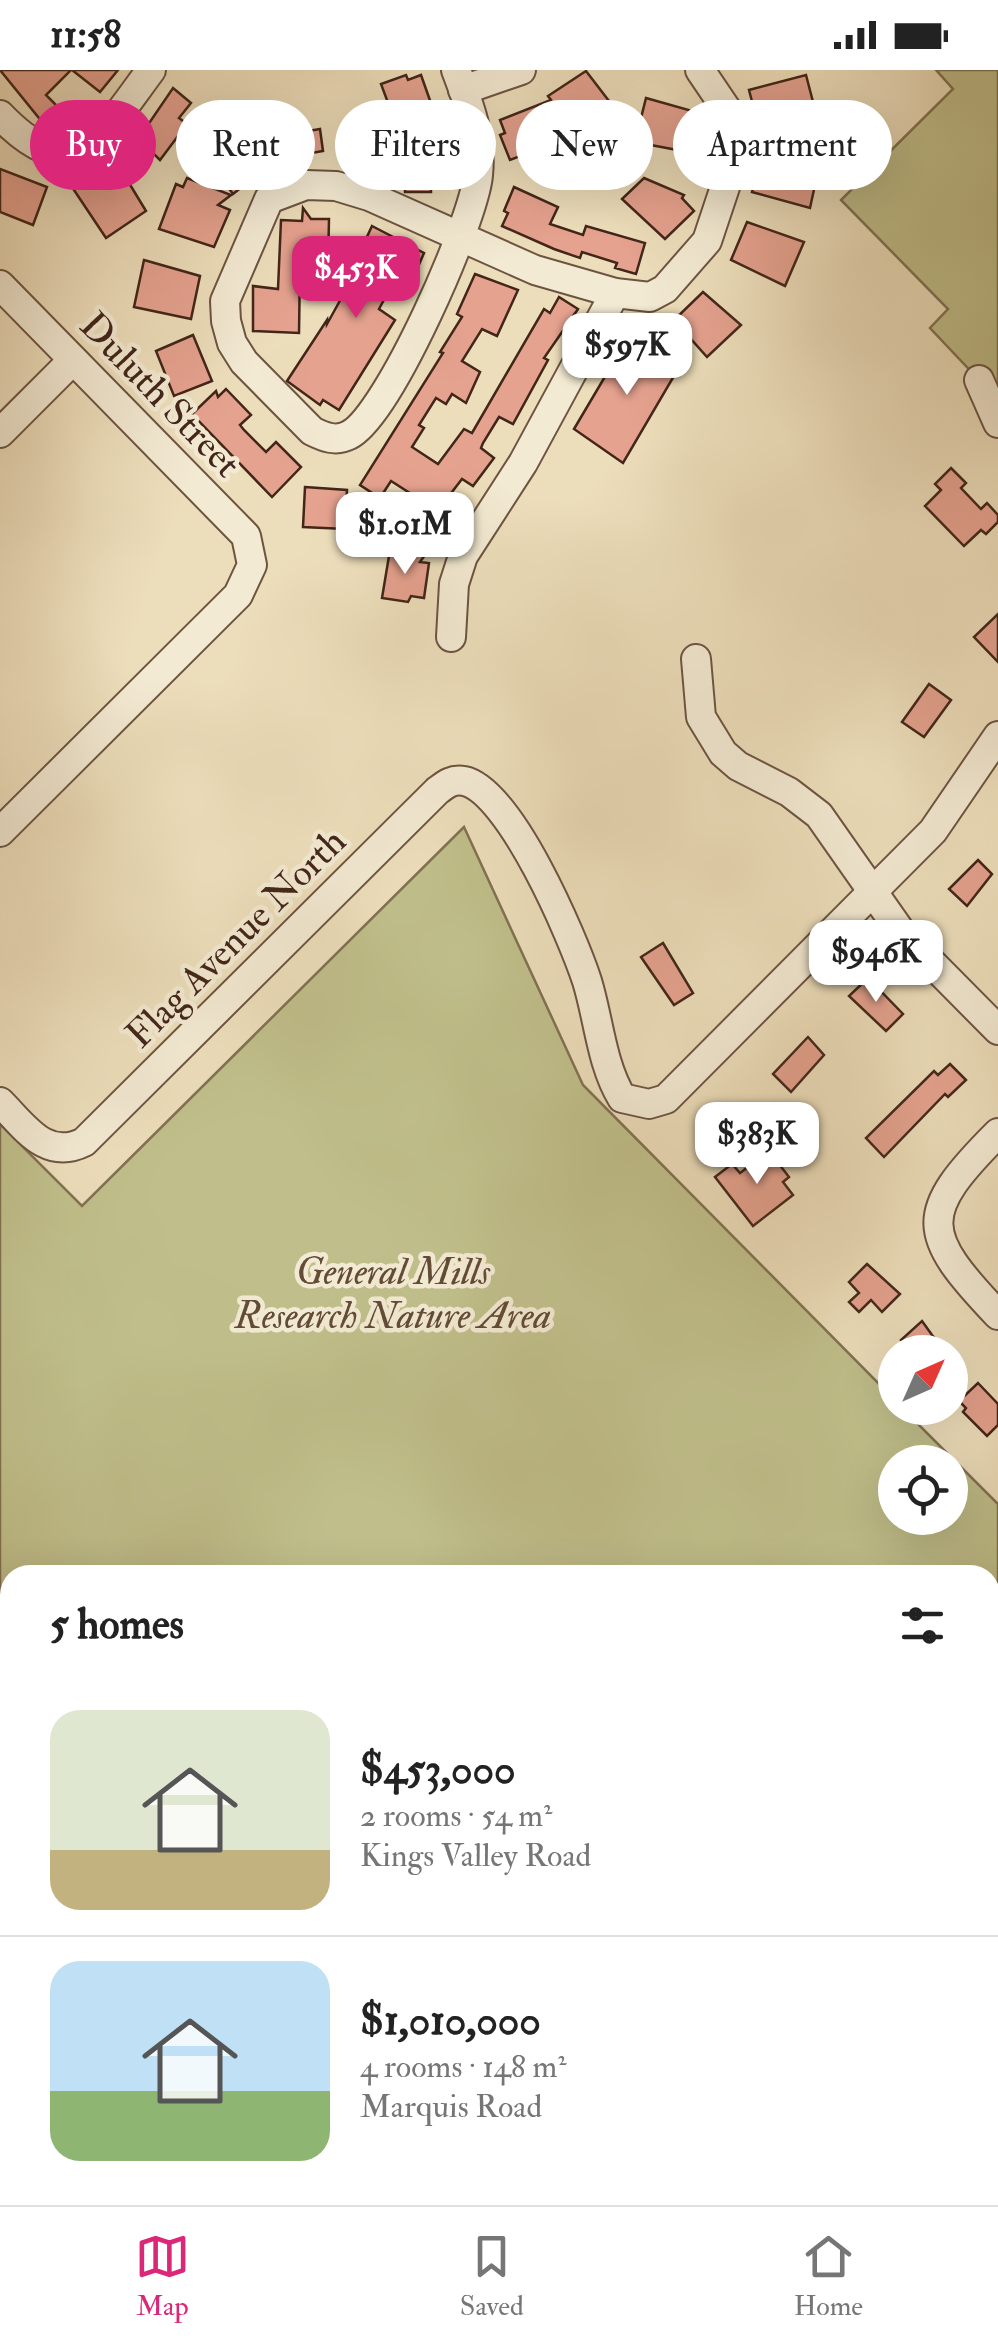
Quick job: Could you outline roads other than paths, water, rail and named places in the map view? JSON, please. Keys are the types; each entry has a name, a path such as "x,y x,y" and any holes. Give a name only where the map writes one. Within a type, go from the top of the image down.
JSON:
{"street":[{"path":"0,115 39,148 72,152 99,138 151,70"},
{"path":"521,70 460,80 473,115 479,160 474,202 461,236 408,352 362,424 352,434 338,439 312,431 244,362 232,343 226,300 269,199 284,190 306,185 336,186 369,196 461,236 535,270 615,293 650,297 665,289 707,241 718,218 729,174 733,137 727,110 700,70"},
{"name":"Duluth Street","path":"0,285 246,536 252,565 238,595 0,832"},
{"path":"450,636 454,584 462,556 524,462 615,293"},
{"path":"0,434 73,360"},
{"path":"979,380 998,423"},
{"path":"696,660 701,717 723,754 789,792 819,815 901,932 998,1030"},
{"path":"871,890 944,819 998,736"},
{"name":"Flag Avenue North","path":"0,1102 45,1146 58,1150 84,1142 450,781 466,781 486,792 537,867 564,922 590,993 609,1077 622,1098 632,1104 666,1099 871,890"},
{"path":"998,1132 946,1189 938,1220 943,1252 998,1315"}],"park label":[{"name":"General Mills Research Nature Area","path":"393,1294"}]}
